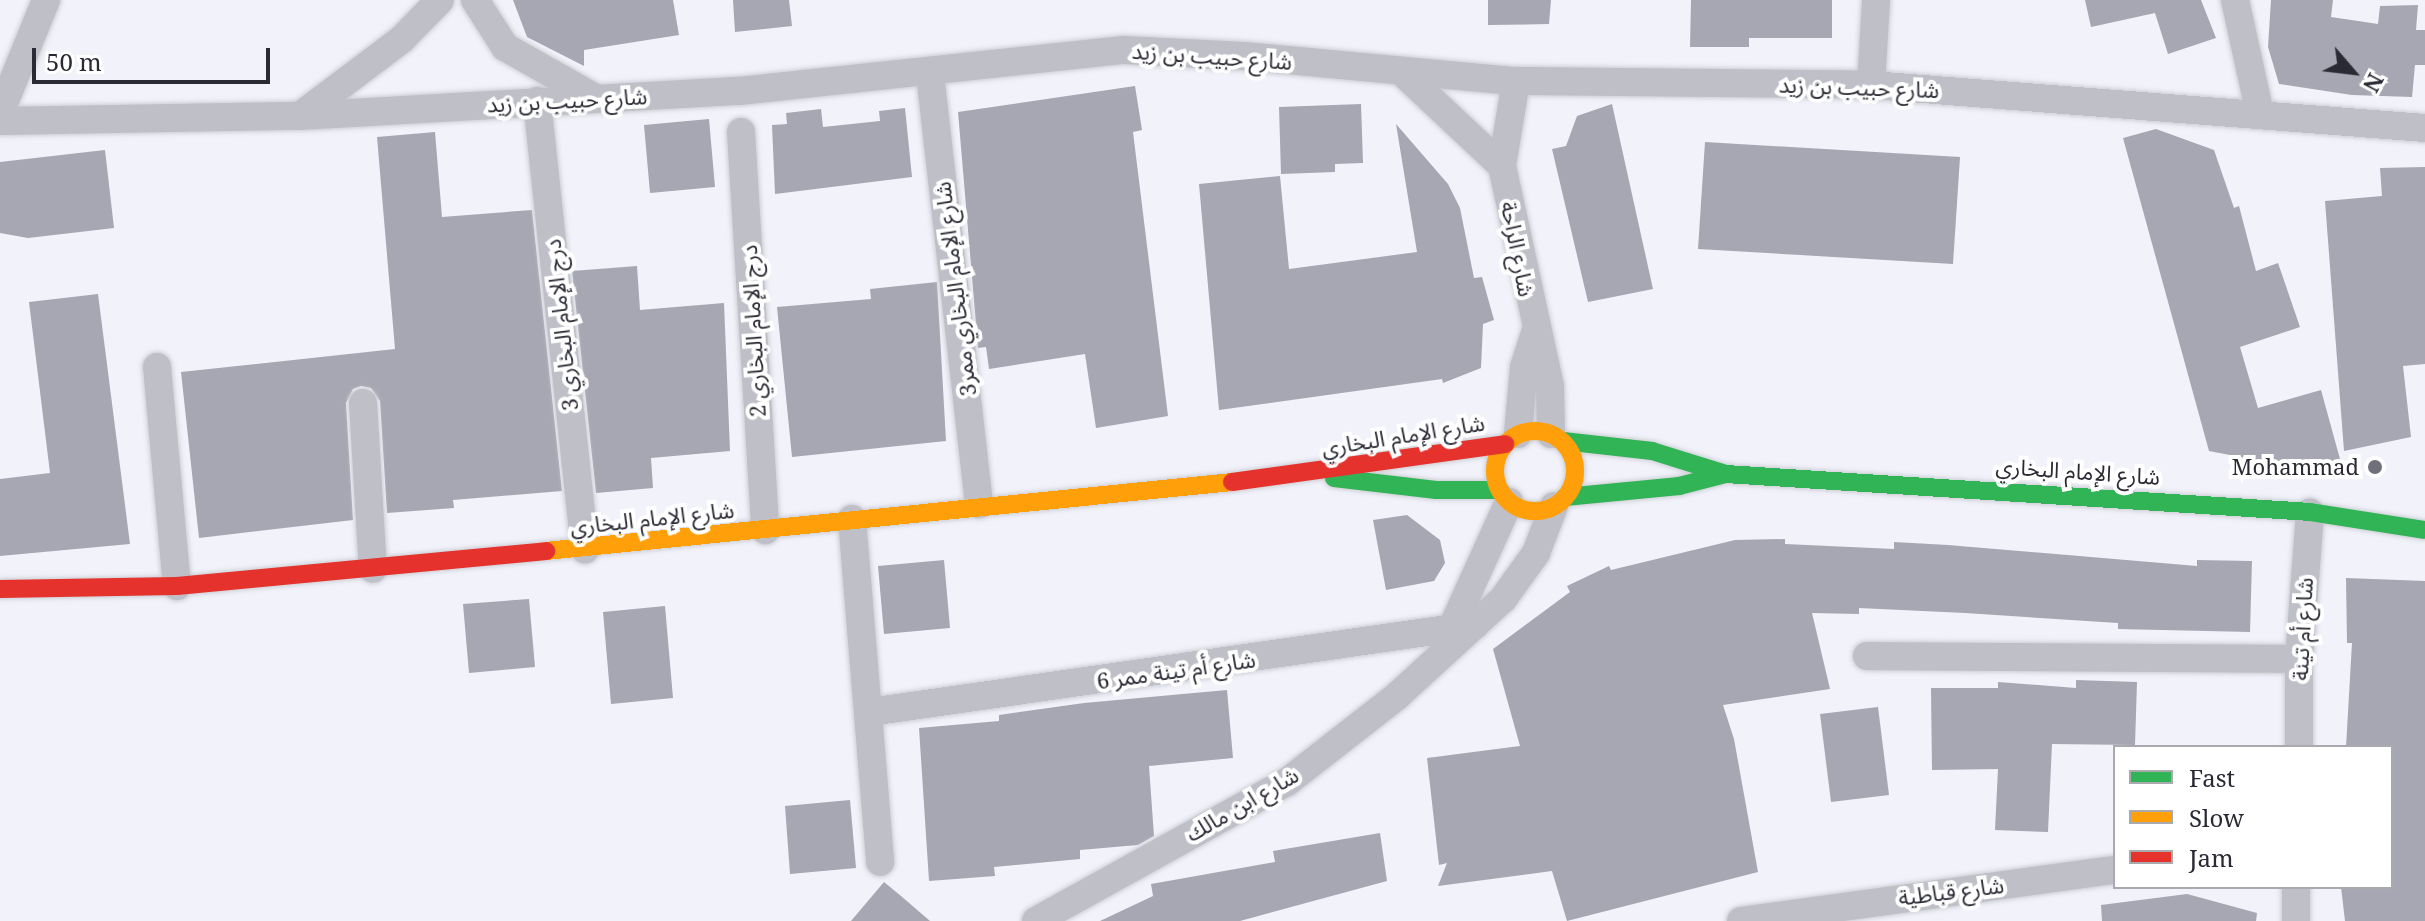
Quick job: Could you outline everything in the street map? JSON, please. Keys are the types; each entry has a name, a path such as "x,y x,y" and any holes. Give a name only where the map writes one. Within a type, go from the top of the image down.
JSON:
{"street":[{"path":"0,113 46,0"},
{"path":"300,116 402,39 440,0"},
{"path":"475,0 505,47 596,98"},
{"path":"1871,85 1876,0"},
{"path":"2235,0 2260,114"},
{"name":"شارع حبيب بن زيد","path":"0,121 300,116 596,98 930,74 1124,50 1244,56 1516,81 1871,85 2425,128"},
{"path":"1403,73 1502,166"},
{"name":"شارع الإمام البخاري ممر3","path":"930,74 979,504"},
{"name":"شارع الراحة","path":"1516,81 1502,166 1535,333 1550,386 1557,437"},
{"name":"درج الإمام البخاري 3","path":"537,101 585,549"},
{"name":"درج الإمام البخاري 2","path":"741,132 765,530"},
{"name":"شارع الراحة","path":"1511,439 1524,367 1535,333"},
{"path":"157,367 177,586"},
{"path":"363,403 373,569"},
{"path":"1557,437 1575,469 1559,502 1531,511 1504,496 1495,475 1511,439 1557,437"},
{"name":"شارع الإمام البخاري","path":"1557,437 1652,451 1726,474 2310,512 2425,530"},
{"name":"شارع الإمام البخاري","path":"0,589 177,586 585,549 979,504 1308,474 1372,459 1511,439"},
{"name":"شارع الإمام البخاري","path":"1308,474 1504,496"},
{"name":"شارع الإمام البخاري","path":"1559,502 1679,486 1726,474"},
{"name":"شارع ابن مالك","path":"1432,664 1452,632 1504,496"},
{"name":"شارع ابن مالك","path":"1036,921 1287,782 1480,624 1536,553 1559,502"},
{"name":"شارع أم تينة","path":"2299,745 2299,659 2310,512"},
{"path":"852,519 880,862"},
{"name":"شارع أم تينة ممر 6","path":"870,712 1452,632 1480,624"},
{"path":"1867,656 2299,659"},
{"name":"شارع قباطية","path":"1741,921 2113,870"},
{"path":"2296,889 2296,921"}],"building":[{"path":"513,0 673,0 679,35 584,50 584,66 527,37"},
{"path":"733,0 789,0 792,26 735,32"},
{"path":"1488,0 1551,0 1549,24 1488,25"},
{"path":"1691,0 1832,0 1832,38 1749,38 1749,47 1690,47"},
{"path":"2085,0 2201,0 2216,38 2168,54 2155,13 2091,27"},
{"path":"2271,0 2333,0 2331,17 2378,24 2380,6 2418,5 2416,30 2425,30 2425,65 2415,65 2412,97 2352,95 2279,84 2268,47"},
{"path":"1135,86 1142,130 1133,132 1168,416 1096,428 1085,354 989,369 986,347 978,348 958,112"},
{"path":"1361,104 1363,163 1335,164 1335,172 1281,174 1279,107"},
{"path":"1612,104 1653,289 1588,302 1552,149 1566,146 1577,116"},
{"path":"905,108 912,177 775,194 772,125 787,124 786,113 821,109 823,127 880,121 879,111"},
{"path":"709,119 715,187 650,193 644,125"},
{"path":"1396,124 1448,184 1460,208 1474,278 1482,277 1494,320 1483,324 1481,368 1443,383 1442,379 1219,410 1199,184 1280,176 1289,269 1417,252"},
{"path":"2156,129 2214,150 2234,208 2239,206 2256,271 2278,263 2300,327 2240,347 2258,408 2321,390 2340,459 2303,469 2209,451 2123,138"},
{"path":"435,132 442,217 532,210 562,491 453,500 454,508 387,513 380,401 371,388 361,386 353,389 346,403 353,520 199,538 181,372 395,349 377,137"},
{"path":"1705,142 1960,157 1953,264 1698,249"},
{"path":"105,150 114,228 28,238 0,233 0,162"},
{"path":"2425,167 2425,364 2403,366 2411,437 2344,451 2325,201 2382,196 2380,168"},
{"path":"637,266 640,310 724,303 730,451 651,458 653,488 596,493 572,271"},
{"path":"937,282 946,441 792,457 777,307 871,299 870,289"},
{"path":"98,294 130,544 0,556 0,479 50,473 29,302"},
{"path":"1407,515 1440,540 1445,563 1434,581 1386,590 1373,520"},
{"path":"1785,539 1785,544 1894,549 1894,542 2197,566 2197,560 2252,561 2250,632 2118,629 2118,623 1859,608 1859,614 1812,613 1830,689 1723,705 1734,739 1758,872 1567,921 1552,871 1438,886 1447,863 1439,865 1427,758 1520,746 1493,649 1570,592 1567,586 1609,566 1611,570 1735,540"},
{"path":"944,560 950,628 884,634 878,566"},
{"path":"2346,578 2425,581 2425,921 2345,921 2341,889 2393,889 2393,745 2346,745 2352,643 2347,643"},
{"path":"529,599 535,667 469,673 463,604"},
{"path":"665,606 673,698 611,704 603,612"},
{"path":"2076,680 2137,682 2135,745 2052,744 2048,832 1995,830 1998,769 1932,770 1931,688 1998,688 1998,682 2076,688"},
{"path":"1227,690 1233,758 1149,766 1154,836 1138,845 1080,850 1080,859 994,867 995,876 929,881 919,728 999,721 999,715 1084,703"},
{"path":"1878,707 1889,795 1831,802 1820,714"},
{"path":"850,800 856,868 790,874 785,806"},
{"path":"1380,833 1387,881 1240,921 1100,921 1153,896 1151,884 1275,862 1273,851"},
{"path":"884,882 901,896 930,921 851,921"},
{"path":"2187,894 2257,913 2256,921 2102,921 2101,905"}],"traffic: fast":[{"path":"1563,441 1652,451 1726,474 2310,512 2425,530"},
{"path":"1565,497 1679,486 1726,474"},
{"path":"1334,478 1436,490 1500,490"}],"traffic: slow":[{"path":"1535,431 1550,434 1563,443 1572,456 1575,471 1572,486 1563,499 1550,508 1535,511 1520,508 1507,499 1498,486 1495,471 1498,456 1507,443 1520,434 1535,431"},
{"path":"546,551 1232,482"}],"traffic: jam":[{"path":"1232,482 1505,444"},
{"path":"0,589 177,586 546,551"}],"place":[{"name":"Mohammad","path":"2375,467"}]}
